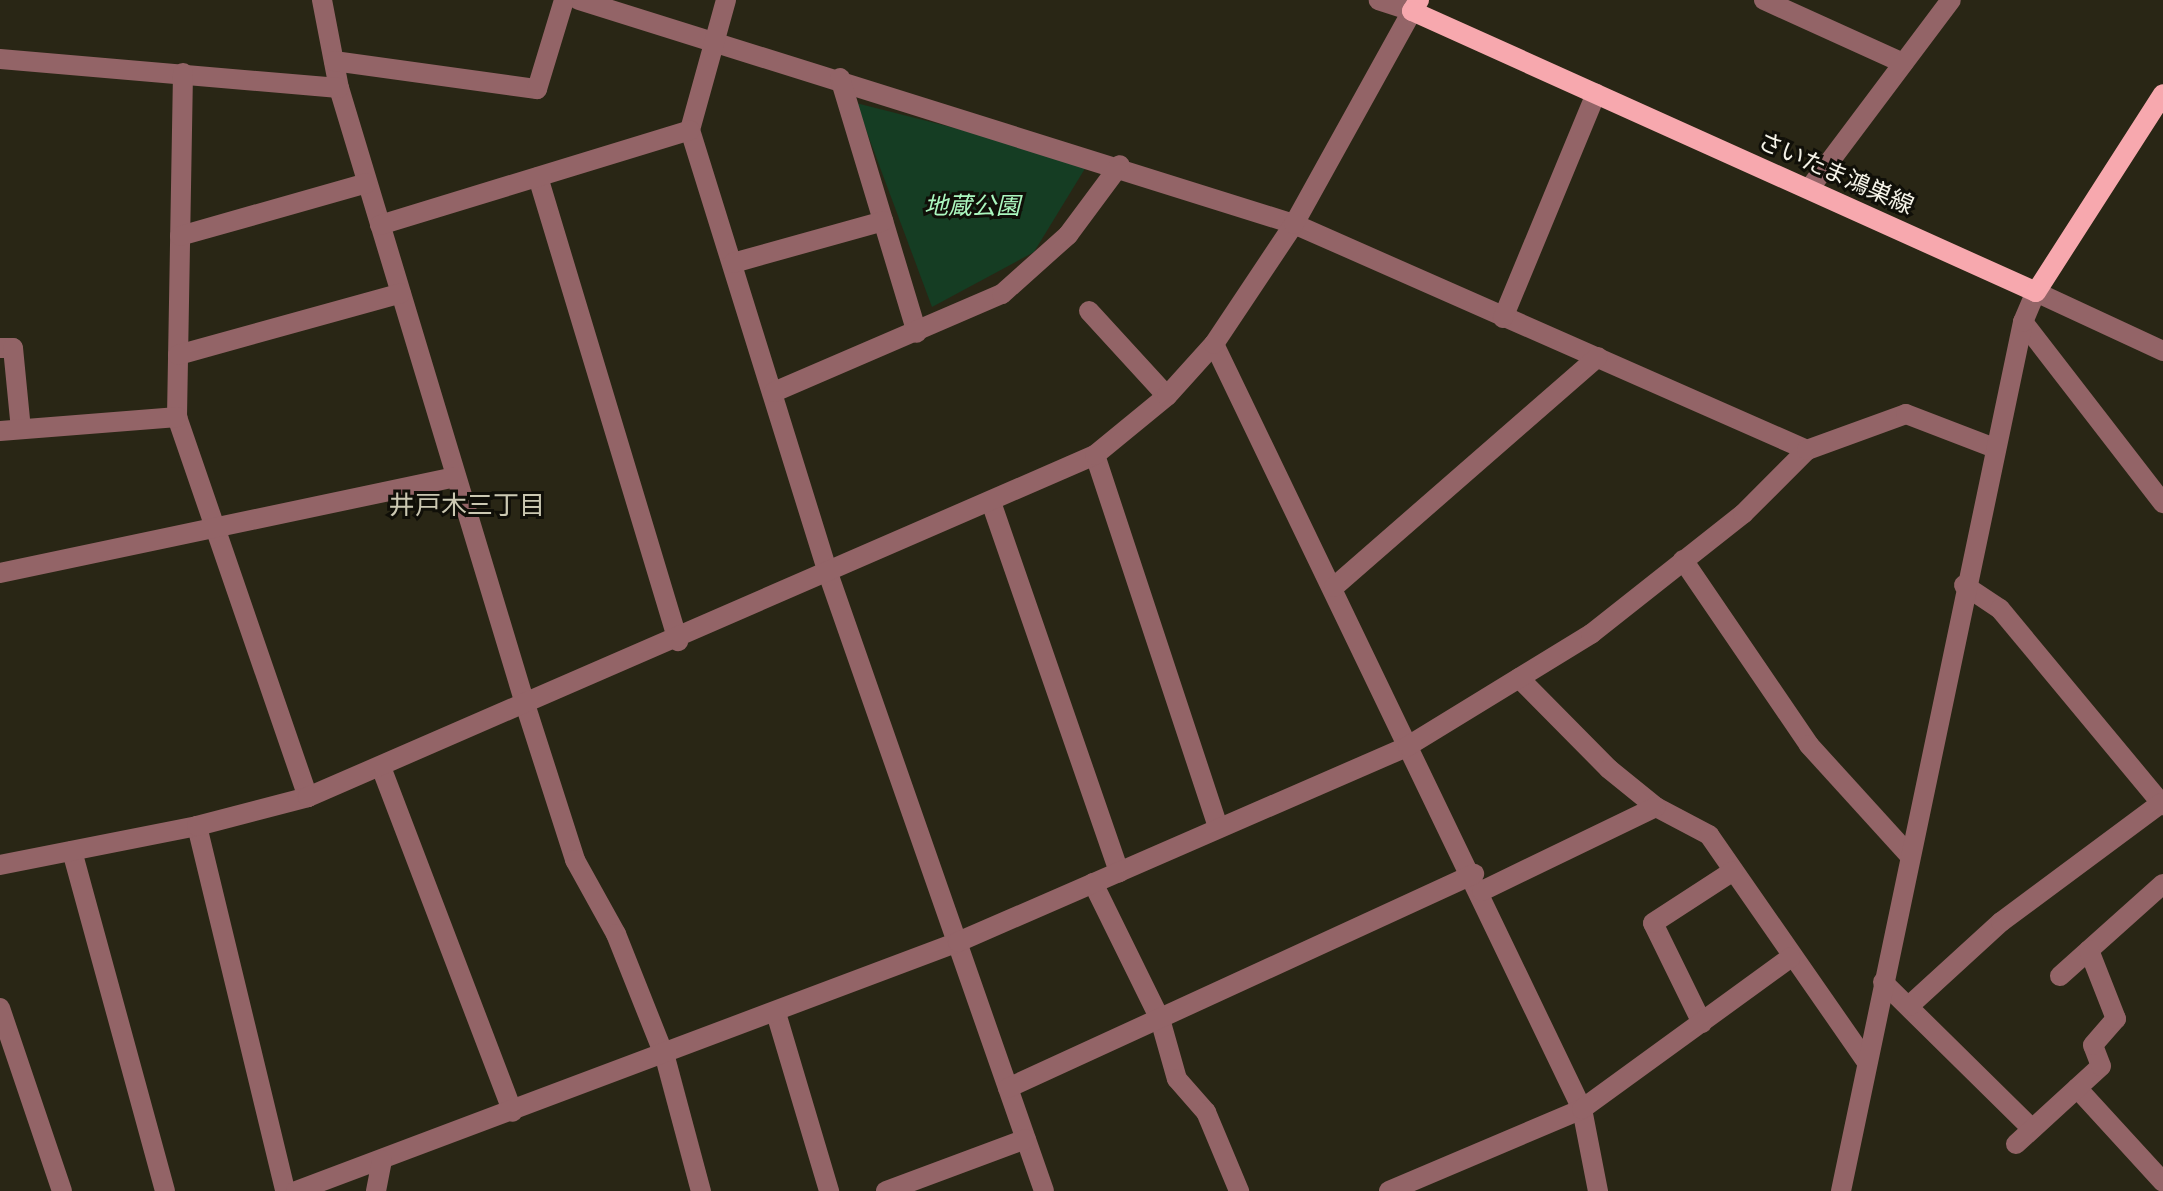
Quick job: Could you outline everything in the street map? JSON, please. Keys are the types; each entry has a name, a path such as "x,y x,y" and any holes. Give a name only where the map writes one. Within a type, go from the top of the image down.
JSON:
{"main road":[{"name":"さいたま鴻巣線","path":"1415,5 1596,93 2036,292"},
{"path":"2036,292 2163,94"}],"street":[{"path":"322,0 339,88 526,707 575,860 616,934 665,1057 701,1191"},
{"path":"334,61 537,89 564,0"},
{"path":"579,0 1120,165 1294,224 1807,450"},
{"path":"726,0 690,130 829,576 1044,1191"},
{"path":"0,865 197,826 308,797 829,576 1095,455 1167,396 1214,344 1294,224 1415,5 1379,0"},
{"path":"1764,0 1903,63"},
{"path":"1809,189 1951,0"},
{"path":"0,59 339,88"},
{"path":"183,73 177,417 212,532 308,797"},
{"path":"840,78 917,333"},
{"path":"1503,318 1596,93"},
{"path":"380,225 690,130"},
{"path":"774,392 1002,294 1068,235 1120,165"},
{"path":"538,177 678,641"},
{"path":"180,236 367,183"},
{"path":"733,263 883,221"},
{"path":"1841,1191 1992,447 2023,322 2036,292 2163,351"},
{"path":"178,355 401,293"},
{"path":"1089,311 1167,396"},
{"path":"2023,322 2163,503"},
{"path":"1214,344 1334,587 1408,746 1478,883 1582,1109 1598,1191"},
{"path":"0,348 13,348 10,430 177,417"},
{"path":"1334,587 1598,357"},
{"path":"296,1191 665,1057 958,942 1408,746 1591,634 1743,514 1807,450 1906,414 1992,447"},
{"path":"1095,455 1218,828"},
{"path":"0,573 212,532 456,477"},
{"path":"991,502 1119,872"},
{"path":"1683,560 1799,733 1909,855"},
{"path":"1909,1006 2001,922 2162,804 2000,609 1964,585"},
{"path":"1519,678 1656,807 1709,835 1867,1062"},
{"path":"381,767 513,1112"},
{"path":"1008,1088 1160,1019 1656,807"},
{"path":"197,826 285,1191"},
{"path":"72,851 165,1191"},
{"path":"1702,1023 1653,923 1733,871"},
{"path":"1093,883 1160,1019 1177,1079 1206,1112 1239,1191"},
{"path":"2060,976 2163,884"},
{"path":"2016,1144 2101,1066 2093,1045 2116,1019 2089,950"},
{"path":"1389,1191 1582,1109 1791,957"},
{"path":"1883,982 2032,1129"},
{"path":"0,1008 62,1191"},
{"path":"776,1013 829,1191"},
{"path":"2077,1088 2163,1182"},
{"path":"886,1191 1026,1139"},
{"path":"376,1191 382,1161"}],"green space":[{"name":"地蔵公園","path":"856,103 1089,162 1034,252 932,307"}],"district":[{"name":"井戸木三丁目","path":"467,505"}]}
